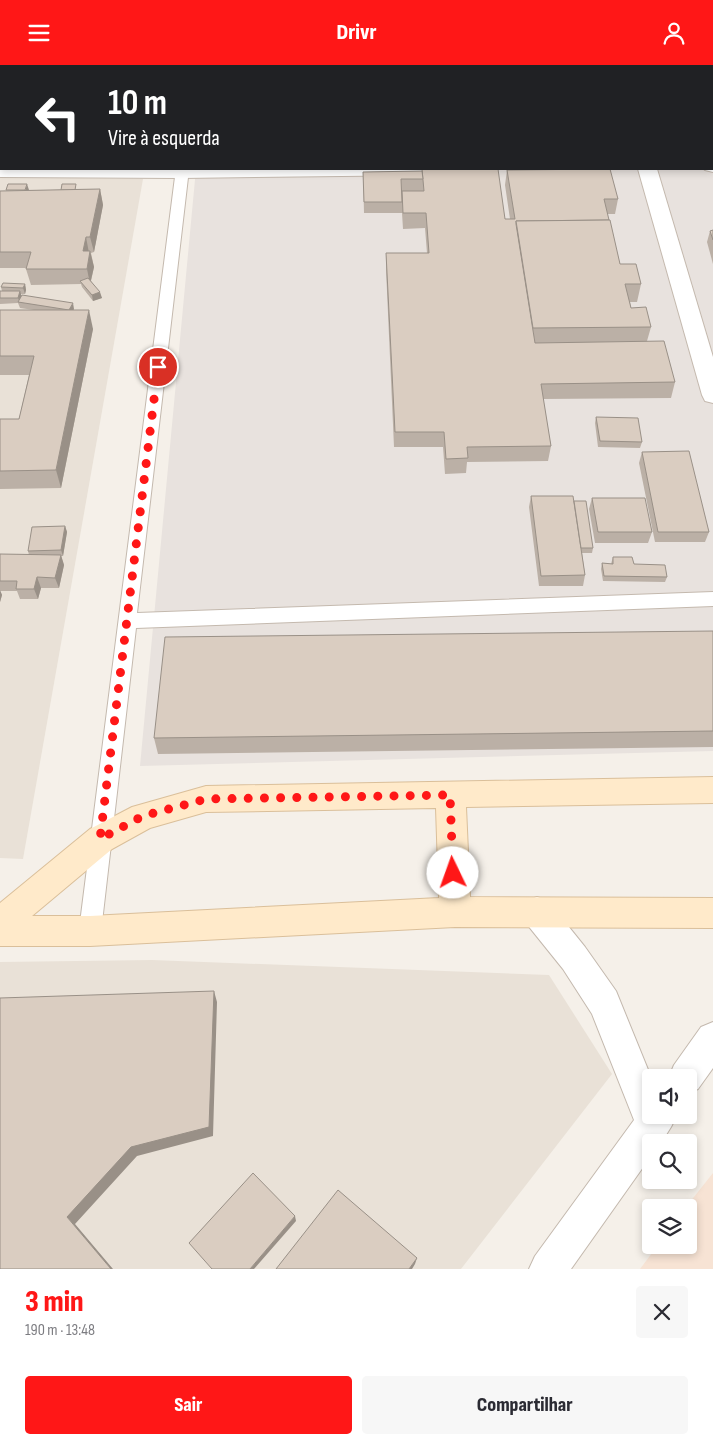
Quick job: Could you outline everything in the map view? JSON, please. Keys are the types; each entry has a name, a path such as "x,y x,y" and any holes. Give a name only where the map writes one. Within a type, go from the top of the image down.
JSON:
{"street":[{"path":"0,171 182,170"},
{"path":"647,170 713,395"},
{"path":"0,923 100,839 143,816 206,799 713,790"},
{"path":"450,795 455,912"},
{"path":"0,931 90,931 455,912 713,913"},
{"path":"537,912 574,958 604,1003 642,1088"},
{"path":"692,1069 713,1039"},
{"path":"548,1269 652,1124"}],"lane":[{"path":"90,931 182,170"},
{"path":"127,621 713,599"}],"shaded area":[{"path":"196,170 713,170 713,751 140,766"},
{"path":"0,177 143,179 23,859 0,858"},
{"path":"152,960 549,975 612,1074 461,1269 0,1269 0,962"},
{"path":"713,1173 713,1269 640,1269 651,1254 697,1254 697,1199 692,1199"}],"building":[{"path":"422,170 498,170 505,219 515,219 507,170 610,170 618,199 604,199 609,220 516,221 535,343 664,341 675,382 541,384 551,446 467,447 468,458 446,459 444,432 395,432 386,253 429,253 426,213 403,213 402,191 424,191"},
{"path":"422,171 423,179 401,179 402,202 364,202 363,172"},
{"path":"8,184 27,184 25,190 6,190"},
{"path":"62,184 76,184 75,190 61,190"},
{"path":"100,189 90,237 86,237 83,251 90,251 87,269 26,269 31,252 0,252 0,191"},
{"path":"610,220 620,264 636,264 641,284 625,284 631,308 646,307 651,327 533,328 516,221"},
{"path":"88,278 100,292 92,295 80,281"},
{"path":"3,283 25,284 23,288 1,287"},
{"path":"0,291 20,291 18,298 0,298"},
{"path":"22,295 73,303 69,310 18,302"},
{"path":"0,310 89,310 56,470 0,471 0,419 19,419 34,356 0,356"},
{"path":"596,417 638,418 642,442 600,441"},
{"path":"689,451 709,532 658,532 642,452"},
{"path":"531,496 573,496 585,575 541,576"},
{"path":"592,498 645,498 652,532 598,532"},
{"path":"574,501 586,501 593,548 581,548"},
{"path":"65,526 61,550 28,551 32,527"},
{"path":"0,554 61,555 55,578 37,577 34,589 16,589 17,581 0,581"},
{"path":"613,557 632,557 634,564 665,565 667,577 604,576 602,563 613,564"},
{"path":"713,631 713,731 154,738 165,637"},
{"path":"214,991 209,1127 131,1147 67,1217 111,1269 0,1269 0,998"},
{"path":"253,1173 295,1216 250,1269 212,1269 189,1243"},
{"path":"338,1190 417,1258 409,1269 276,1269"}],"route":[{"path":"158,367 100,839 143,816 206,799 450,795 453,873"}]}
